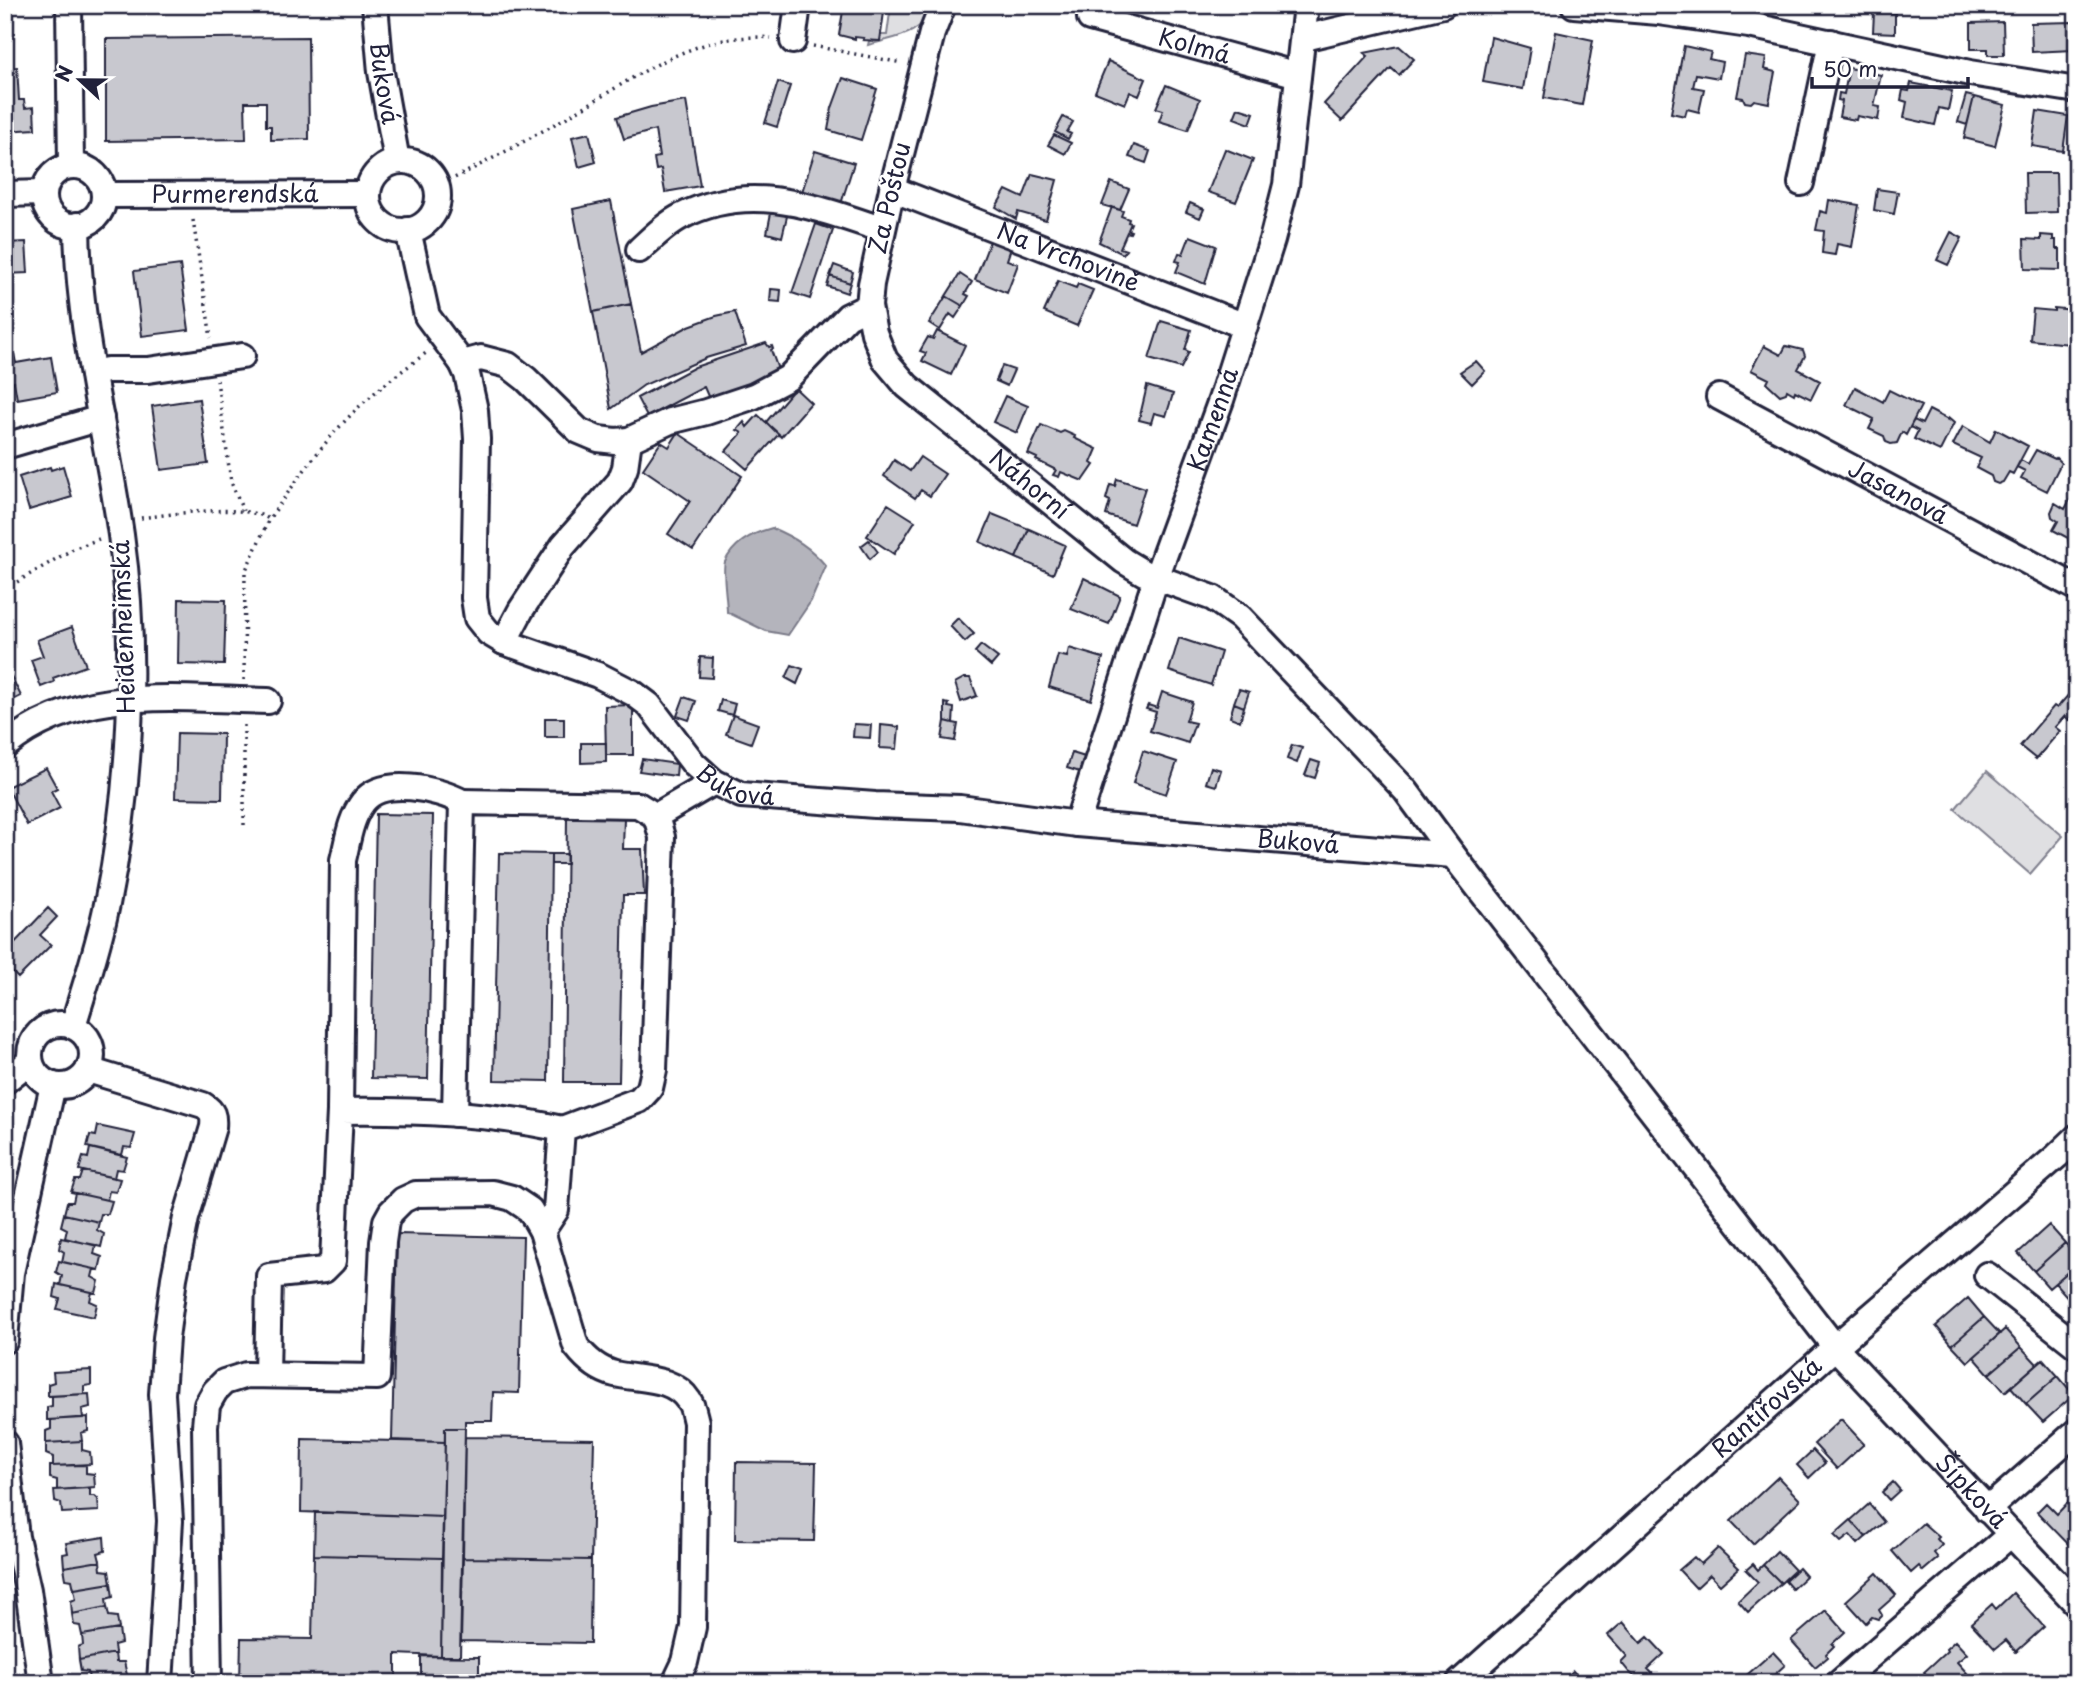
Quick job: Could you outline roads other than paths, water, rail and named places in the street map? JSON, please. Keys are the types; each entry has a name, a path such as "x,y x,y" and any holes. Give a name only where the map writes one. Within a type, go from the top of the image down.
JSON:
{"street":[{"path":"69,5 71,166"},
{"name":"Buková","path":"375,5 382,84 397,162"},
{"path":"793,41 798,5"},
{"name":"Za Poštou","path":"907,386 885,360 874,333 869,306 881,229 923,67 943,5"},
{"name":"Kamenná","path":"1077,824 1156,578 1245,326 1286,185 1306,5"},
{"path":"1304,38 1443,5"},
{"path":"1574,5 1659,12 1749,25 1970,73 2077,90"},
{"name":"Kolmá","path":"1090,18 1298,75"},
{"path":"1801,183 1831,42"},
{"path":"397,162 417,164 432,177 436,187 435,210 419,227 408,230 398,230 379,222 369,205 368,194 374,177 388,164 397,162"},
{"path":"71,166 82,167 96,175 102,184 104,195 98,214 87,223 77,225 67,225 53,217 47,209 44,193 53,175 71,166"},
{"name":"Na Vrchovině","path":"892,189 1245,326"},
{"path":"5,194 44,193"},
{"name":"Purmerendská","path":"104,195 368,194"},
{"path":"639,250 681,217 719,201 751,197 821,209 881,229"},
{"name":"Heidenheimská","path":"73,1026 111,884 125,783 129,700 127,609 120,528 77,268 77,225"},
{"name":"Buková","path":"408,230 427,316 462,363 473,396 477,426 474,598 477,618 489,634 504,642 598,675 633,693 649,705 694,764 713,782 741,795 875,806 960,808 1077,824 1453,855"},
{"path":"462,363 481,358 508,365 579,431 598,439 629,440 670,421 754,396 788,378 848,316 869,306"},
{"path":"93,374 113,370 148,370 242,356"},
{"name":"Náhorní","path":"907,386 1124,561 1156,578 1213,598 1240,617 1406,791 1453,855"},
{"name":"Jasanová","path":"1719,397 2077,588"},
{"path":"5,446 101,418"},
{"path":"504,642 521,610 563,546 620,481 629,440"},
{"path":"5,746 47,718 82,706 129,700 256,701"},
{"path":"656,816 713,782"},
{"path":"267,1375 269,1276 324,1270 333,1261 340,1111 343,860 352,820 365,799 387,788 417,787 449,795 463,802 638,805 656,816 662,837 654,1070 650,1088 639,1100 562,1129 517,1119 408,1111 340,1111"},
{"path":"455,1114 463,802"},
{"name":"Šípková","path":"1453,855 1835,1347 2010,1535 1839,1683"},
{"path":"54,1024 73,1026 88,1040 91,1060 88,1069 73,1083 53,1085 38,1076 30,1061 32,1042 38,1034 54,1024"},
{"path":"5,1082 30,1061"},
{"path":"88,1069 204,1105 210,1109 214,1118 184,1230 166,1338 162,1394 169,1548 160,1683"},
{"path":"5,1340 11,1273 53,1085"},
{"path":"542,1231 556,1210 562,1129"},
{"name":"Rantířovská","path":"1459,1683 1835,1347 2077,1136"},
{"path":"209,1683 205,1426 207,1405 224,1382 246,1375 377,1377 384,1230 391,1212 409,1196 424,1193 502,1195 530,1210 542,1231 576,1346 584,1356 593,1364 614,1374 657,1380 676,1388 690,1402 696,1422 693,1627 685,1662 676,1683"},
{"path":"1987,1275 2077,1346"},
{"path":"1987,1510 2077,1431"},
{"path":"5,1443 10,1538 28,1590 41,1683"},
{"path":"2010,1535 2077,1604"}]}
